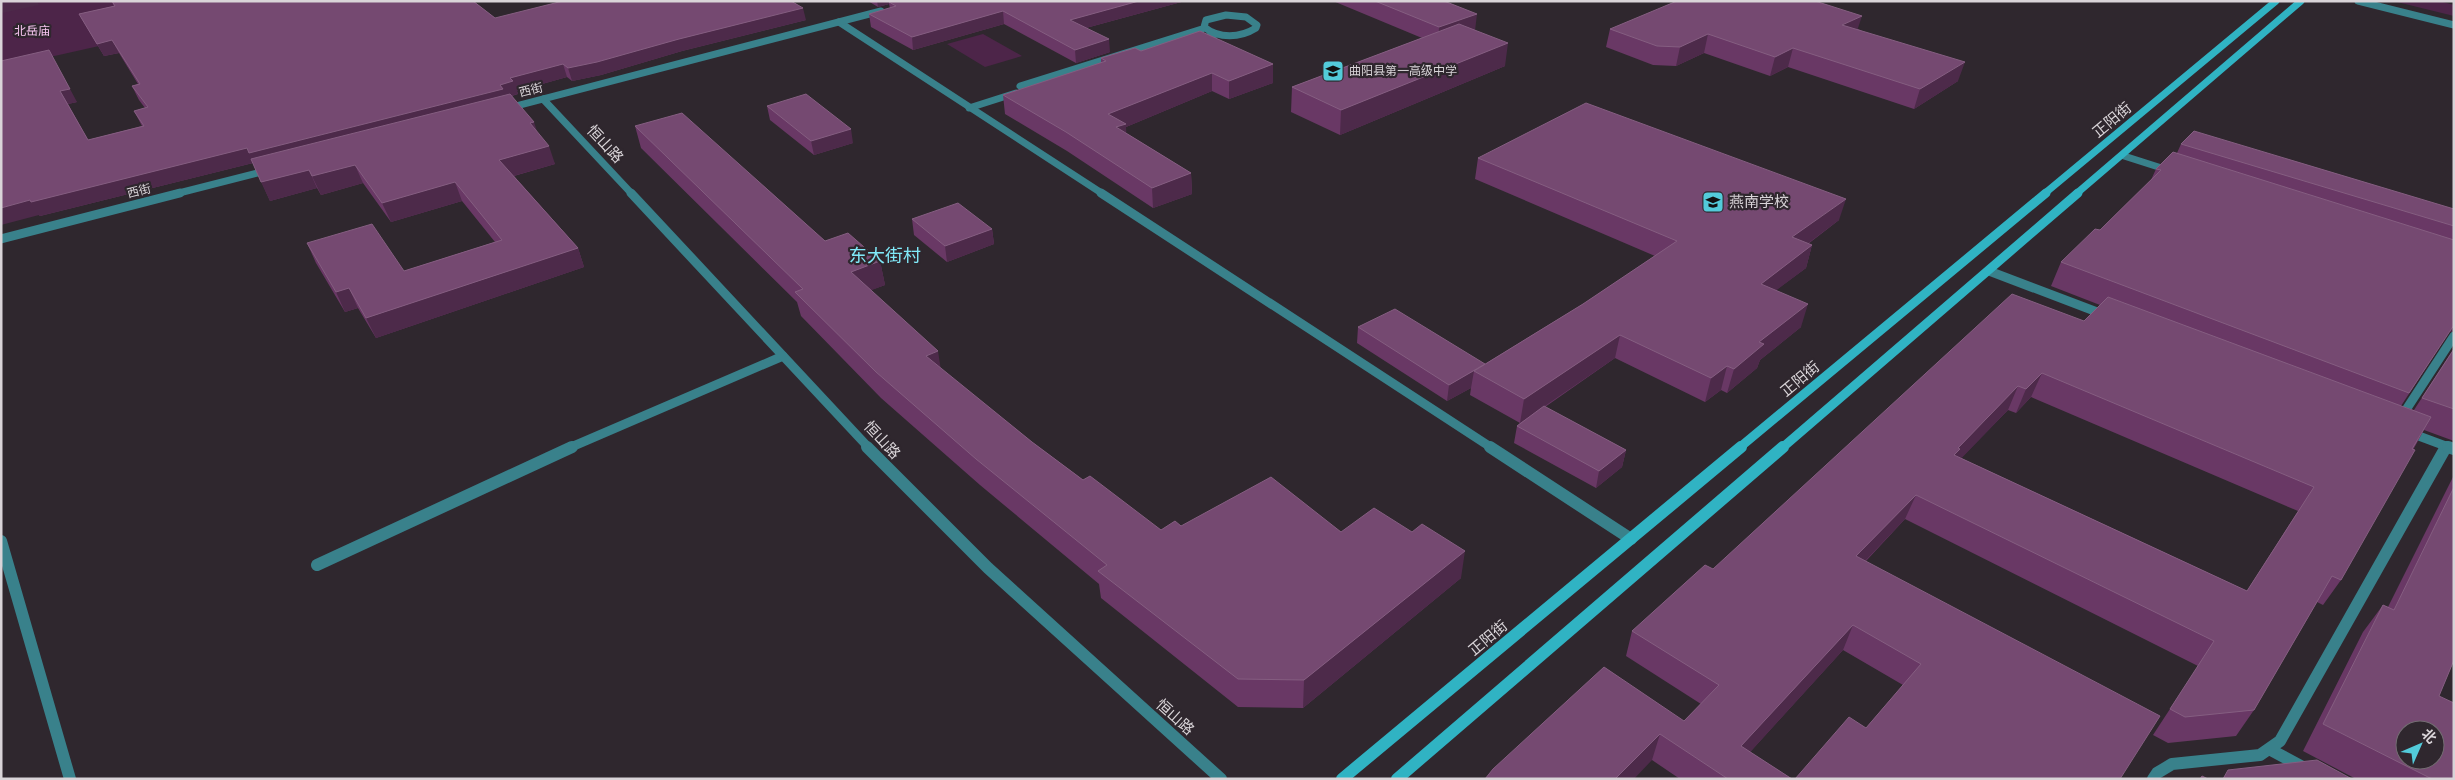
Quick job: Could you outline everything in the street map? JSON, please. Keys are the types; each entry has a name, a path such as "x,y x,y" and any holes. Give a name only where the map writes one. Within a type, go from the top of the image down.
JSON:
{"main road":[{"name":"正阳街","path":"1342,779 2276,1"},
{"path":"1397,779 2124,156 2301,1"}],"street":[{"path":"2358,1 2454,25"},
{"name":"西街","path":"495,111 894,8"},
{"path":"1190,43 1217,34 1246,33 1256,28 1257,25 1246,17 1226,15 1206,20 1203,23 1205,28"},
{"path":"840,22 1630,539"},
{"path":"1042,91 1032,94 1020,86 1205,28 1217,34"},
{"path":"969,108 1026,90"},
{"name":"恒山路","path":"543,99 891,472 988,568 1221,779"},
{"path":"2124,156 2182,174"},
{"name":"西街","path":"1,238 282,166"},
{"path":"1989,271 2118,320"},
{"path":"2153,779 2156,773 2172,764 2260,755 2280,741 2450,448 2395,427 2454,336"},
{"path":"317,565 546,458 783,356"},
{"path":"1,540 70,779"},
{"path":"2269,749 2325,779"}],"green space":[{"name":"北岳庙","path":"1,1 300,1 1,68"},
{"path":"2393,1 2439,1 2454,5 2454,16"},
{"path":"983,34 1022,56 985,67 947,44"}],"building":[{"path":"112,1 473,1 495,18 563,1 791,1 803,8 597,62 568,68 563,64 510,78 513,81 500,85 503,89 249,153 247,148 1,208 1,61 49,50 70,89 60,91 88,140 144,126 134,111 148,107 132,86 140,84 112,40 97,44 79,14 115,6"},
{"path":"1139,1 1070,20 1109,39 1075,50 1003,11 912,37 869,14 896,6 889,2"},
{"path":"1375,1 1444,1 1477,14 1439,27"},
{"path":"1677,1 1815,1 1862,16 1842,25 1965,62 1920,89 1793,48 1775,57 1708,34 1680,47 1657,46 1610,29"},
{"path":"1459,24 1508,43 1341,110 1292,87"},
{"path":"1200,31 1273,64 1229,81 1212,73 1108,114 1126,124 1116,127 1191,173 1152,188 1066,132 1003,95 1106,61 1101,58 1135,48 1141,51"},
{"path":"510,94 534,122 530,123 549,146 499,160 578,248 366,318 349,288 336,292 307,243 372,224 404,271 502,240 455,182 382,203 355,165 312,176 309,170 261,182 251,159"},
{"path":"806,94 851,129 811,141 767,106"},
{"path":"1586,103 1846,199 1792,237 1812,245 1761,284 1808,304 1759,342 1764,344 1734,369 1727,366 1711,378 1620,335 1524,399 1474,371 1583,304 1677,241 1478,158"},
{"path":"682,113 825,241 848,233 880,261 851,272 938,351 926,356 1032,442 1083,480 1090,476 1161,530 1175,521 1181,526 1271,477 1341,532 1374,508 1412,532 1422,524 1465,551 1304,680 1238,679 1098,571 1107,565 976,459 876,372 795,292 803,289 635,126"},
{"path":"2194,131 2454,209 2454,226 2181,144"},
{"path":"2173,152 2454,240 2454,325 2409,393 2061,262 2095,229 2100,230 2161,170 2156,169"},
{"path":"958,203 992,229 945,246 912,219"},
{"path":"2012,294 2084,321 2108,297 2431,417 2412,449 2415,450 2341,580 2332,576 2254,710 2185,717 2170,709 2214,641 1916,495 1856,556 2160,716 2120,779 1795,779 1849,717 1866,728 1921,664 1853,625 1741,746 1792,779 1728,779 1660,734 1615,779 1485,779 1493,769 1604,667 1684,721 1719,685 1632,631 1705,565 1713,569","holes":["2042,373 2314,487 2247,591 1954,455 1960,449 1958,448 2018,386 2026,389"]},
{"path":"1395,309 1485,364 1449,385 1358,327"},
{"path":"2454,349 2454,409 2422,398"},
{"path":"1544,406 1626,450 1599,471 1517,426"},
{"path":"2454,487 2454,660 2439,696 2454,703 2454,779 2432,779 2414,770 2445,770 2445,720 2395,720 2395,760 2323,724 2383,605 2394,610"},
{"path":"2317,760 2352,779 2223,779 2228,770"}],"place":[{"name":"曲阳县第一高级中学","path":"1333,71"},
{"name":"燕南学校","path":"1713,202"}],"district":[{"name":"东大街村","path":"885,256"}]}
